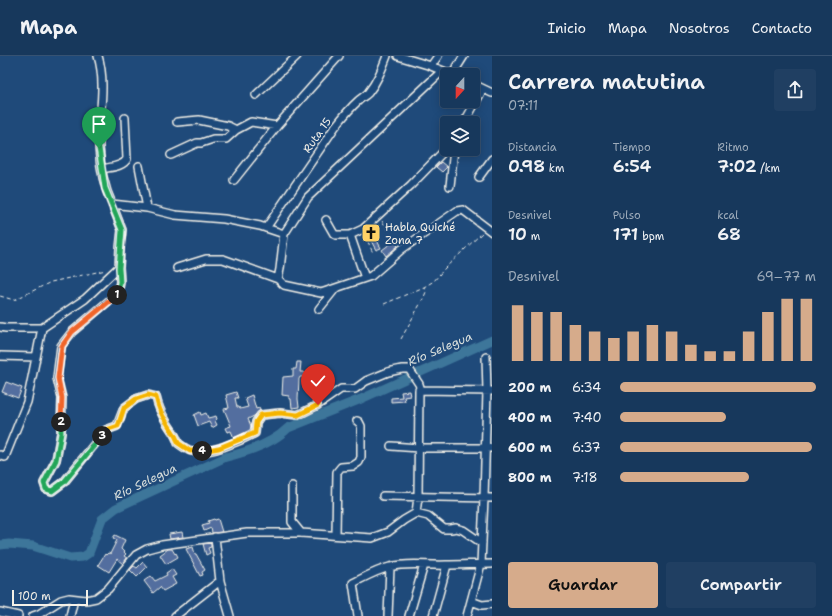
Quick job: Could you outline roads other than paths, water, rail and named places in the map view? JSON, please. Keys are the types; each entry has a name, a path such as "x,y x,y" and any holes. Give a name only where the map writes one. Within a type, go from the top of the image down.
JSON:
{"street":[{"path":"98,56 102,69 99,148 105,188 122,230 119,268 120,282 118,293 72,332 62,346 58,378 62,398 61,433 56,460 44,483 46,489 52,491 64,482 106,430 118,426 124,408 136,399 148,395 156,397 160,410 167,423 177,436 178,443 190,451 198,452 219,448 255,433 256,422 261,415 280,413 298,415 318,405 341,389 355,389 388,372 409,369 420,387 418,496 416,513"},
{"path":"256,95 297,56"},
{"path":"234,180 277,126 339,56"},
{"name":"Ruta 15","path":"266,228 335,127 370,91 381,74 387,56"},
{"path":"398,56 440,70"},
{"path":"431,66 438,56"},
{"path":"456,68 464,56"},
{"path":"278,279 284,234 308,197 440,73"},
{"path":"480,88 492,93"},
{"path":"468,116 483,89"},
{"path":"102,169 123,164 127,159 125,118"},
{"path":"177,122 200,120 228,126 236,130"},
{"path":"171,154 196,143 226,139 236,130 251,122 277,126"},
{"path":"326,220 334,234 338,236 350,235 362,229 378,216 440,155"},
{"path":"450,186 453,156"},
{"path":"479,177 492,158"},
{"path":"139,166 147,208"},
{"path":"112,204 147,208 175,215 224,219 266,228 284,234"},
{"path":"177,268 210,258 223,259 278,279 284,285 321,293 371,276 402,249 457,210 463,210 492,232"},
{"path":"350,235 365,278"},
{"path":"0,326 6,328 42,328 85,299 119,268"},
{"path":"319,309 334,289"},
{"path":"0,455 5,457 27,402 42,328"},
{"path":"0,356 36,357"},
{"path":"467,616 480,564 482,543 488,448 489,391 486,357"},
{"path":"420,387 489,391"},
{"path":"336,535 337,472 341,467 353,466 360,462 361,457 361,426 357,421"},
{"path":"391,446 419,448 488,448"},
{"path":"292,486 292,522 302,533"},
{"path":"383,496 492,498"},
{"path":"33,616 39,614 61,600 70,598 86,600 96,598 108,589 136,555 147,549 162,545 248,533 302,533 372,538 388,532 416,513 428,516 444,528 456,528 463,530 482,543"},
{"path":"215,537 220,581 230,616"},
{"path":"358,616 353,583 369,575 390,567 407,564 492,564"},
{"path":"409,616 424,565"},
{"path":"433,616 447,565"},
{"path":"388,616 390,567"},
{"path":"175,616 220,581"},
{"path":"70,616 74,599"},
{"path":"471,600 482,605 492,604"},
{"path":"0,612 18,616"}],"waterway":[{"name":"Río Selegua","path":"0,545 9,544 33,546 70,558 83,557 89,553 102,519 116,508 226,457 259,447 275,439 288,428 361,399 492,340"}],"place":[{"name":"Habla Quiché Zona 7","path":"371,233"}]}
